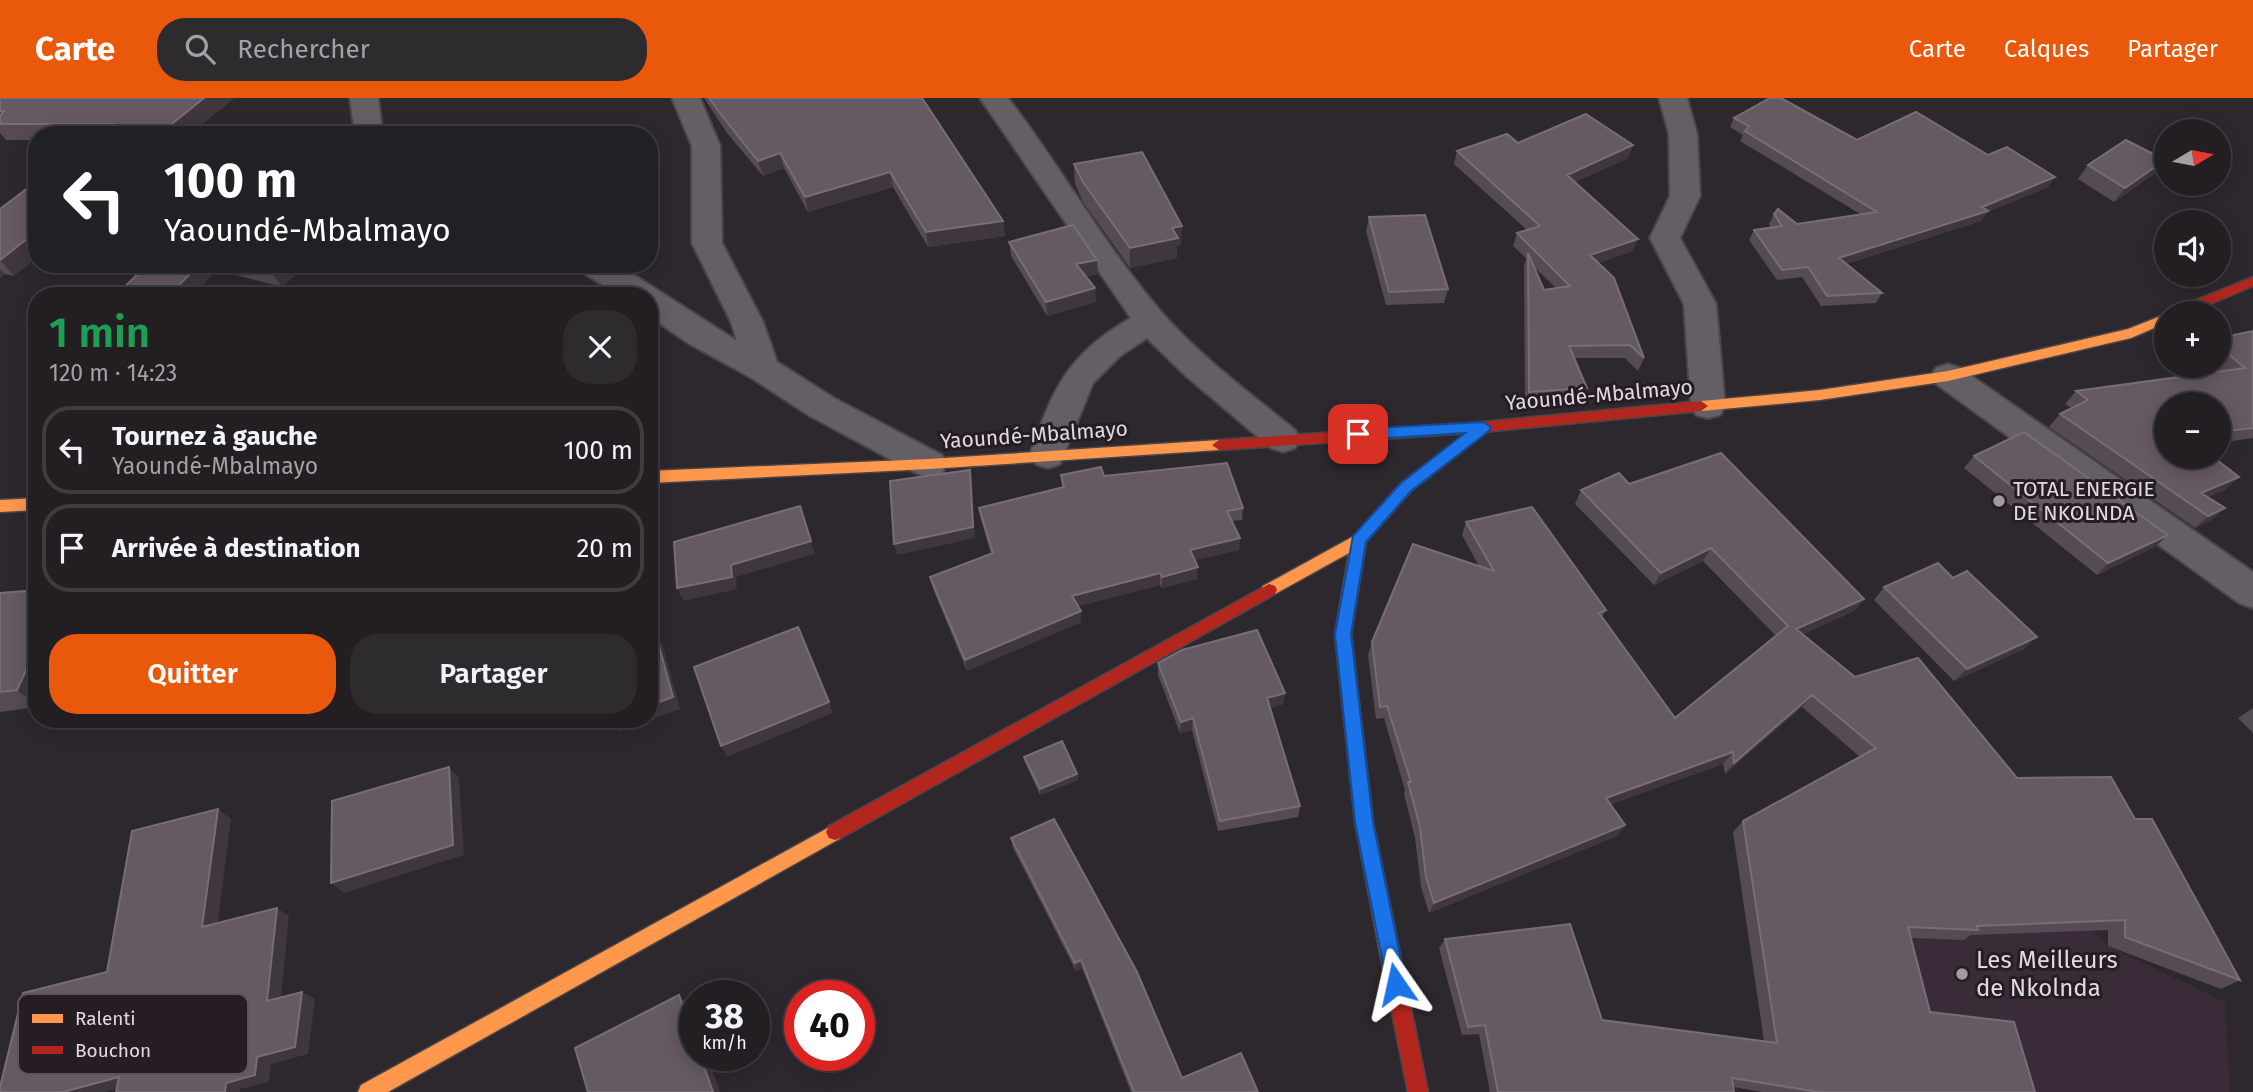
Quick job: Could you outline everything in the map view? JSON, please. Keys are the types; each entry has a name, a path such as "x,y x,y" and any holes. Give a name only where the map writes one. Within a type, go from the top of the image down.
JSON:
{"main road":[{"path":"2206,301 2253,281"},
{"name":"Yaoundé-Mbalmayo","path":"658,477 929,464 1483,427 1820,395 1948,376 2131,332 2154,323"},
{"path":"368,1092 1359,540 1406,487 1483,427"},
{"path":"0,506 28,505"},
{"path":"1359,540 1343,634 1364,822 1418,1092"}],"street":[{"path":"364,98 368,126"},
{"path":"686,98 706,146 707,243 747,322 762,369"},
{"path":"993,98 1025,137 1103,256 1151,321 1188,360 1283,439"},
{"path":"1672,98 1683,134 1685,196 1665,238 1700,304 1708,406"},
{"path":"609,273 630,287"},
{"path":"658,306 700,335 762,369 822,407 929,464"},
{"path":"1048,455 1066,400 1084,369 1130,332 1151,321"},
{"path":"1948,376 2253,592"}],"shaded area":[{"name":"Les Meilleurs de Nkolnda","path":"1811,844 2066,902 2108,946 2225,1002 2230,1092 1772,1092"}],"building":[{"path":"0,98 204,98 169,126 0,124 0,116 4,111 0,111"},
{"path":"709,98 922,98 1003,221 926,232 890,172 805,197 780,153 758,161"},
{"path":"1770,98 1781,98 1857,140 1916,112 1988,155 2007,147 2055,177 1982,207 1988,211 1839,258 1882,293 1827,296 1808,267 1782,270 1754,230 1782,226 1774,214 1778,209 1797,224 1877,212 1745,131 1749,126 1734,118"},
{"path":"1586,114 1633,145 1567,175 1638,239 1590,255 1614,278 1644,358 1630,345 1569,346 1587,388 1529,392 1528,253 1544,290 1570,286 1517,233 1540,226 1457,151 1507,134 1518,143"},
{"path":"2126,140 2154,154 2154,168 2125,188 2088,165"},
{"path":"1142,152 1182,226 1172,228 1178,238 1130,248 1083,182 1074,164"},
{"path":"28,188 28,238 0,260 0,209"},
{"path":"1425,215 1448,289 1389,292 1369,217"},
{"path":"1073,225 1097,260 1076,264 1095,288 1046,302 1009,242"},
{"path":"139,273 191,273 177,287 124,287"},
{"path":"2253,331 2253,428 2231,431 2231,392 2154,392 2154,469 2229,469 2239,477 2201,493 2225,508 2208,516 2060,414 2088,400 2076,391 2172,378 2231,378 2231,370 2245,368 2231,356 2231,336"},
{"path":"2024,432 2168,535 2108,563 1974,456"},
{"path":"1721,453 1864,599 1796,629 1855,677 1918,658 2017,778 2111,777 2135,819 2152,819 2240,980 2125,937 2125,920 1977,926 1978,930 1908,927 1930,1012 2014,1022 2035,1092 1819,1092 1732,1078 1734,1092 1498,1092 1485,1025 1468,1027 1445,939 1570,924 1602,1020 1777,1043 1743,821 1876,748 1812,695 1734,763 1733,752 1606,798 1625,825 1434,903 1426,877 1420,827 1408,782 1411,782 1387,706 1380,707 1372,642 1413,544 1494,571 1466,522 1532,507 1606,610 1599,613 1675,718 1788,626 1711,548 1661,573 1581,490 1619,473 1629,484"},
{"path":"1227,463 1243,508 1227,511 1240,538 1190,550 1198,567 1162,577 1160,573 1072,596 1081,611 965,660 930,577 993,553 979,508 1064,487 1061,475 1101,467 1104,476"},
{"path":"970,470 973,527 894,544 890,481"},
{"path":"800,506 811,541 731,565 732,577 677,588 674,542"},
{"path":"1938,563 1953,578 1967,571 2037,637 1967,669 1884,587"},
{"path":"28,591 28,666 17,690 0,692 0,593"},
{"path":"798,627 829,702 721,746 694,667"},
{"path":"1257,630 1285,693 1267,698 1300,806 1220,821 1193,718 1181,722 1158,663 1182,650"},
{"path":"658,642 673,697 658,703"},
{"path":"1062,741 1077,774 1040,789 1024,757"},
{"path":"449,767 453,845 331,883 332,801"},
{"path":"218,809 202,927 277,908 267,1001 302,992 295,1047 257,1057 255,1075 226,1083 225,1092 116,1092 119,1077 63,1092 0,1092 18,1013 18,1074 248,1074 248,994 23,994 107,972 132,831"},
{"path":"1054,819 1137,972 1182,1078 1241,1053 1258,1092 1134,1092 1081,960 1075,963 1011,838"},
{"path":"679,995 679,1071 706,1071 713,1092 588,1092 575,1048"}],"traffic: slow":[{"path":"1701,406 1820,395 1948,376 2131,333 2154,323"},
{"path":"1269,590 1359,540 1406,487 1483,427"},
{"path":"658,477 929,464 1219,445"},
{"path":"0,506 28,504"},
{"path":"1359,540 1343,634 1364,822 1391,959"},
{"path":"368,1092 835,832"}],"traffic: jam":[{"path":"2206,301 2253,281"},
{"path":"1219,445 1483,427 1701,406"},
{"path":"835,832 1269,590"},
{"path":"1391,959 1418,1092"}],"place":[{"name":"TOTAL ENERGIE DE NKOLNDA","path":"1999,501"},
{"name":"Les Meilleurs de Nkolnda","path":"1962,974"}],"route":[{"path":"1358,434 1483,427 1406,487 1359,540 1343,634 1364,822 1396,984"}]}
